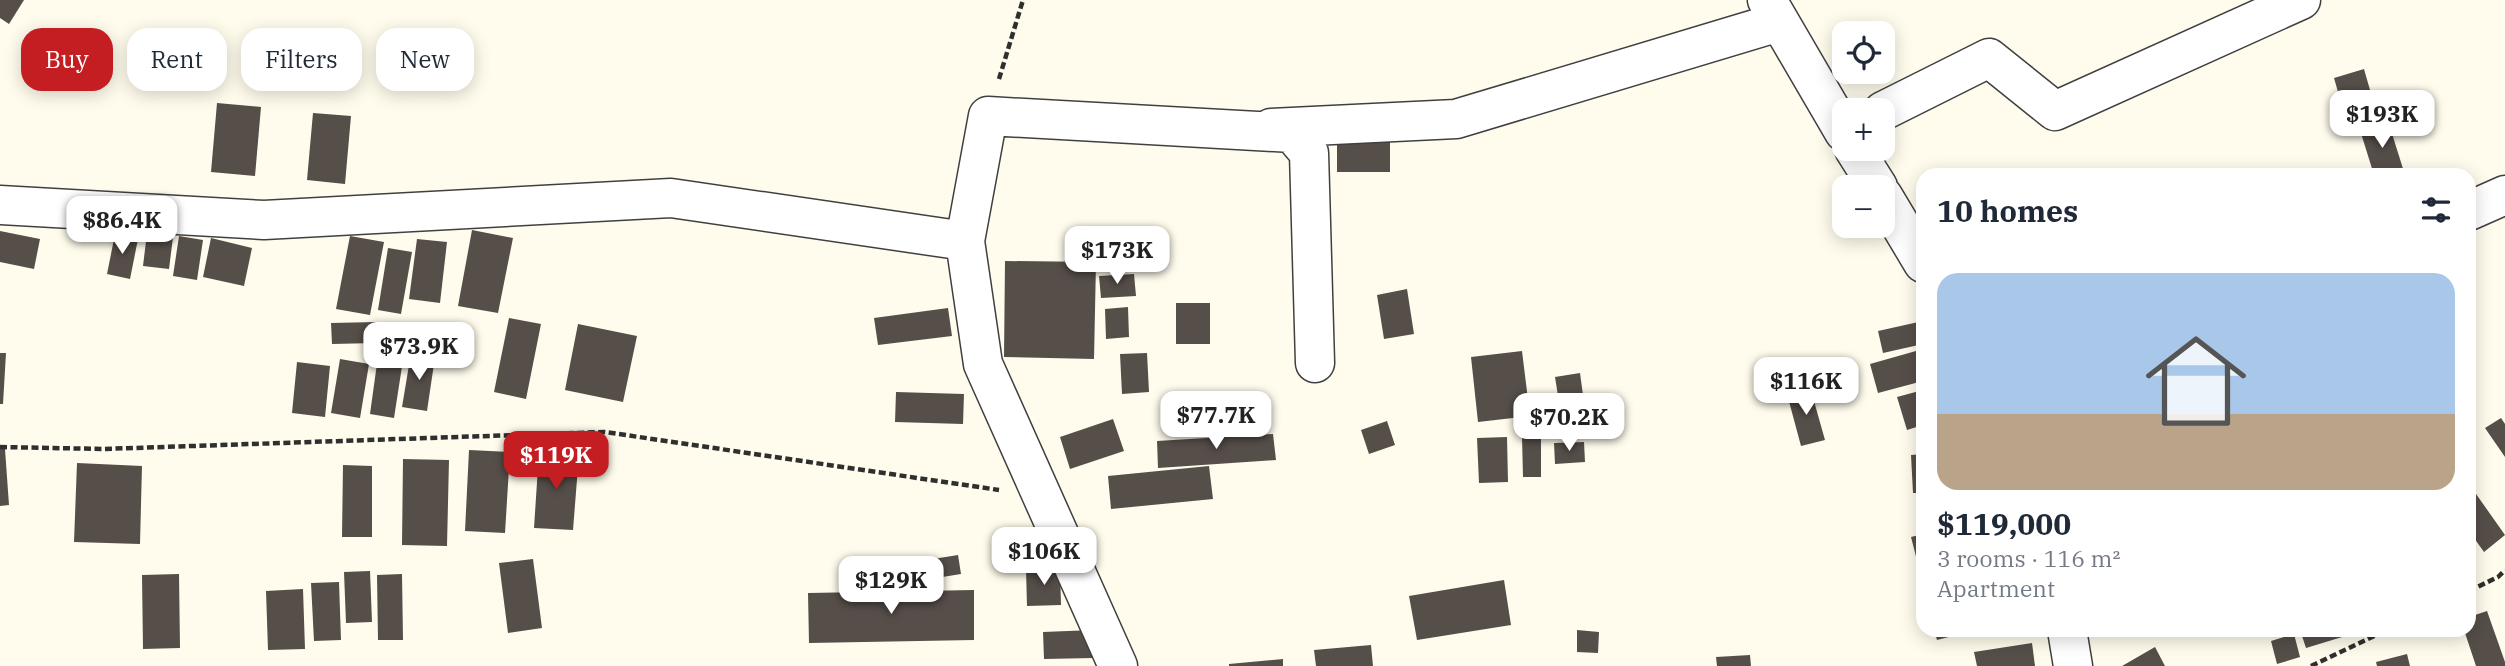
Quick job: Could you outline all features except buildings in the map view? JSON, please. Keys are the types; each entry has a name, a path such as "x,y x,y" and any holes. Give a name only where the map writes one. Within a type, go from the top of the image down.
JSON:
{"street":[{"path":"1895,105 1989,58 2055,111 2301,0"},
{"path":"1242,130 1456,119 1773,11 1832,110"},
{"path":"1118,666 983,363 965,241 988,116 1292,133 1309,153 1315,363"},
{"path":"2476,208 2505,195"},
{"path":"0,205 264,220 671,198 965,241"},
{"path":"1895,216 1916,251"},
{"path":"2068,637 2073,666"}],"path":[{"path":"988,116 1023,0"},
{"path":"0,447 104,449 605,432 1042,496"},
{"path":"2476,588 2498,577 2505,570"},
{"path":"2311,666 2372,637"}]}
